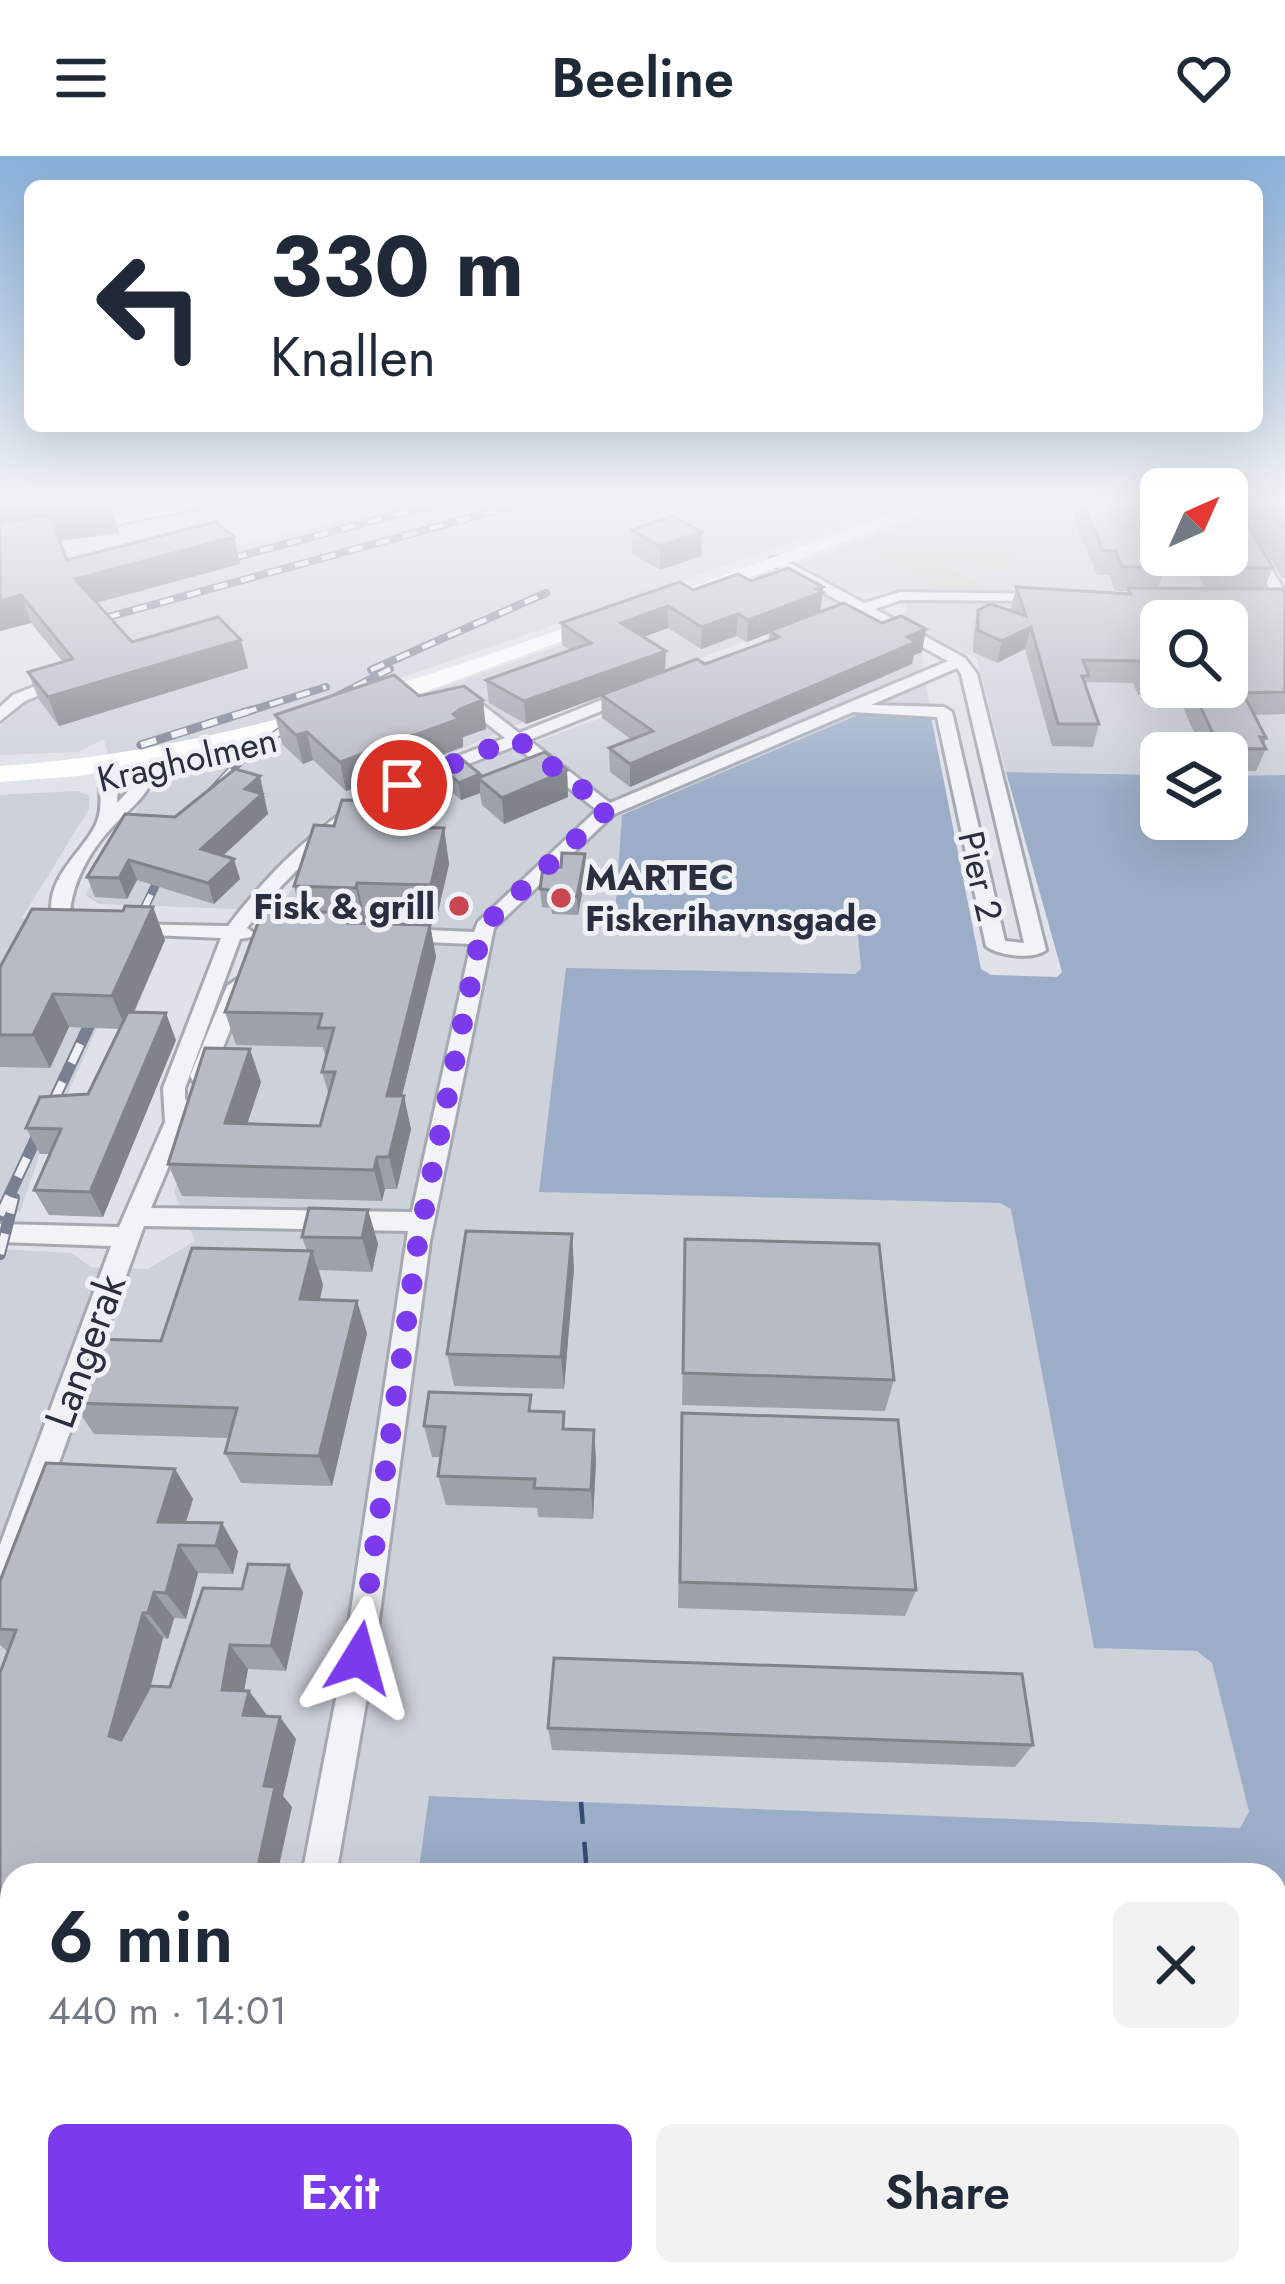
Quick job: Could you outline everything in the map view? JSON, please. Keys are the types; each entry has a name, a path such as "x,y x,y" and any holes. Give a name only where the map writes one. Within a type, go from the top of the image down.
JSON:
{"street":[{"path":"844,598 960,661"},
{"path":"817,623 901,598"},
{"path":"1263,601 1285,602"},
{"name":"Kragholmen","path":"0,788 126,773 254,748 626,614"},
{"path":"321,1863 359,1658 422,1222 480,938 494,916 608,809 960,661"},
{"name":"Pier 2","path":"846,708 944,712 996,946 1036,950 969,674 960,661"},
{"path":"0,716 19,698 58,682"},
{"name":"Langerak","path":"0,1586 131,1227 174,1119 196,1088 243,929 286,874 373,801 515,738 647,688"},
{"path":"473,705 608,809"},
{"path":"126,773 106,822 64,888 60,916 80,924 243,929"},
{"path":"106,822 133,796 126,773"},
{"name":"Kragholmen","path":"0,774 126,773"},
{"path":"391,935 480,938"},
{"path":"0,1233 422,1222"}],"shaded area":[{"path":"0,598 630,598 236,735 109,759 104,739 78,752 0,755 0,727 28,701 75,674 51,617 0,631"},
{"path":"693,598 828,598 836,603 834,609 513,726 396,778 317,825 238,909 99,904 85,895 144,797 178,775 258,752"},
{"path":"918,601 1140,606 1140,708 1248,708 1248,608 1261,608 1285,629 1285,775 1248,776 1248,732 1140,732 1140,775 1006,772 977,659 894,616 907,611 906,603"},
{"path":"921,650 931,716 622,814 616,915 857,925 861,970 855,974 1001,1203 1012,1209 1094,1647 1198,1651 1212,1663 1249,1813 1240,1829 430,1796 420,1863 0,1863 0,1249 71,1253 91,1267 148,1269 195,1241 174,1192 275,912 301,877 384,807 436,779 636,705"},
{"path":"77,791 90,796 89,809 22,918 138,939 40,1154 20,1212 0,1211 0,795"}],"water":[{"path":"860,714 931,716 981,969 991,975 1057,977 1062,972 1006,772 1140,775 1140,840 1248,840 1248,776 1285,775 1285,1863 420,1863 429,1796 1240,1828 1249,1812 1212,1663 1197,1651 1094,1648 1011,1209 1000,1203 539,1192 566,968 855,974 861,969 857,925 850,921 615,916 622,815"}],"building":[{"path":"24,598 92,598 132,642 218,617 241,640 48,697 28,672 73,659"},
{"path":"633,598 806,598 748,620 738,614 702,627 668,606 621,623 666,651 524,701 486,680 591,643 561,623"},
{"path":"1020,598 1285,598 1285,692 1248,693 1248,600 1140,600 1140,661 1083,660 1089,676 1082,676 1099,724 1058,724 1031,627 1002,641 978,630 978,610 991,604 1026,616"},
{"path":"844,603 882,623 901,616 926,629 907,637 916,642 630,764 609,748 653,731 601,695 697,659 705,664 779,637 769,631"},
{"path":"394,675 419,696 464,686 483,700 453,714 459,719 340,762 307,732 296,735 275,715"},
{"path":"1248,703 1266,738 1260,737 1266,749 1248,749 1248,732 1212,732 1201,708 1248,708"},
{"path":"545,752 567,770 502,798 478,778"},
{"path":"458,756 480,774 459,783 437,764"},
{"path":"235,769 260,776 245,789 262,794 201,849 234,859 208,883 129,860 119,878 87,877 125,814 175,817"},
{"path":"342,800 398,801 390,827 444,828 431,885 294,886 314,825 334,826"},
{"path":"562,853 585,854 577,897 550,896 551,890 540,889 543,868 561,867"},
{"path":"125,906 153,907 112,996 53,994 33,1035 0,1035 0,967 32,909 123,911"},
{"path":"262,912 351,912 348,923 430,925 387,1096 404,1096 389,1157 377,1157 374,1170 168,1164 205,1048 250,1049 225,1123 320,1126 335,1072 322,1072 334,1028 318,1028 322,1014 225,1012"},
{"path":"128,1012 166,1013 90,1192 34,1190 61,1129 26,1128 40,1097 88,1094"},
{"path":"309,1208 368,1210 362,1238 302,1237"},
{"path":"466,1231 572,1234 561,1357 447,1354"},
{"path":"685,1239 879,1244 894,1380 683,1373"},
{"path":"192,1248 312,1251 300,1299 357,1301 319,1456 225,1453 237,1408 73,1403 96,1339 161,1341"},
{"path":"429,1392 531,1395 529,1411 564,1412 563,1429 594,1430 591,1490 534,1488 535,1479 438,1476 445,1427 424,1426"},
{"path":"682,1413 898,1420 916,1590 680,1582"},
{"path":"46,1463 175,1469 158,1522 222,1523 216,1546 179,1545 166,1593 154,1592 148,1613 143,1613 109,1736 121,1740 150,1686 170,1687 203,1588 242,1589 248,1564 289,1565 271,1646 230,1645 222,1690 249,1691 243,1715 280,1717 264,1786 275,1787 259,1863 0,1863 0,1673 16,1630 0,1629 0,1581"},
{"path":"554,1658 1022,1674 1033,1745 548,1728"}],"ferry route":[{"path":"581,1802 588,1863"}],"railway":[{"path":"79,625 176,598"},
{"path":"371,670 534,598"},
{"path":"307,711 390,669"},
{"path":"243,713 326,687"},
{"path":"141,745 252,710"},
{"path":"199,805 240,761 307,711"},
{"path":"130,938 169,857"},
{"path":"0,1215 102,998"},
{"path":"0,1254 14,1198"}],"place":[{"name":"MARTEC Fiskerihavnsgade","path":"561,898"},
{"name":"Fisk & grill","path":"459,906"}],"route":[{"path":"359,1658 418,1241 480,938 494,916 608,809 515,738 402,785"}]}
